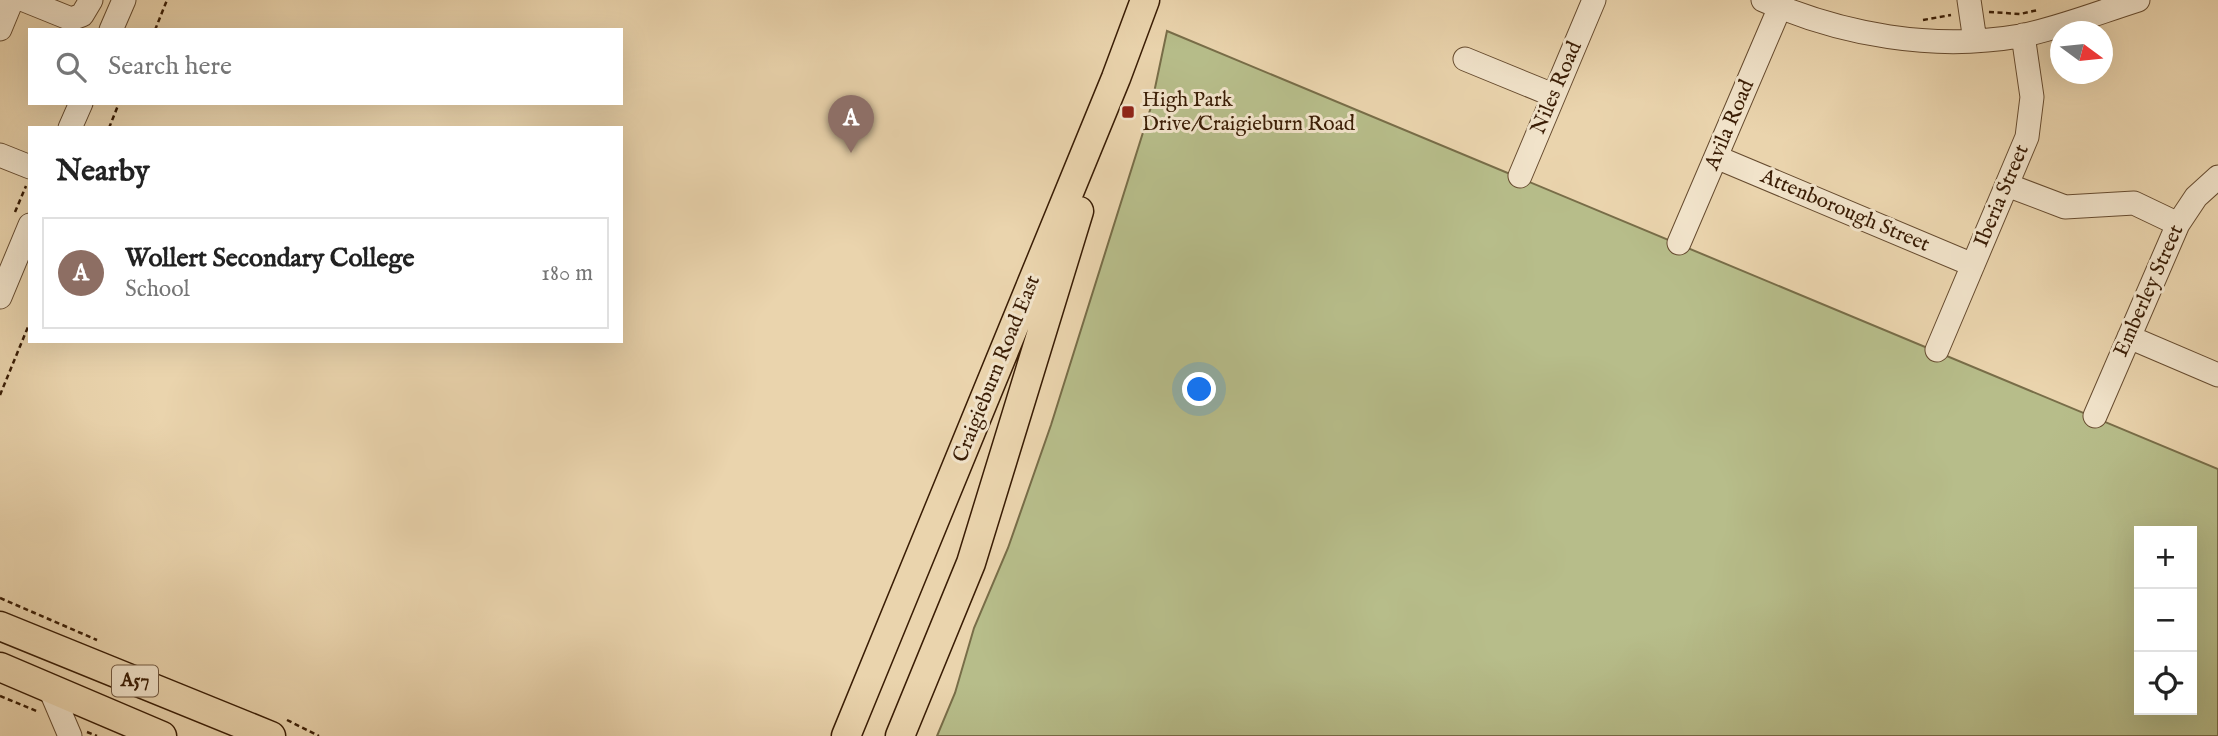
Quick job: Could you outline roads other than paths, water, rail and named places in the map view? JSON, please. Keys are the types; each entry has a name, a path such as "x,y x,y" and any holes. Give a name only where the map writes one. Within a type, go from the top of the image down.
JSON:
{"main road":[{"name":"Craigieburn Road East","path":"846,736 1105,104 1144,0"},
{"name":"Craigieburn Road East","path":"900,736 971,563 1077,215 1161,0"},
{"name":"A57","path":"0,626 271,736"},
{"path":"0,667 162,736"}],"street":[{"path":"0,29 12,0"},
{"path":"24,0 71,19 85,12 91,0"},
{"path":"112,28 124,0"},
{"name":"Niles Road","path":"1520,176 1594,0"},
{"path":"1772,4 1871,34 1933,41 1975,41 2023,35 2138,0"},
{"name":"Avila Road","path":"1679,243 1716,157 1772,4"},
{"path":"1970,7 1975,41"},
{"name":"Iberia Street","path":"1937,350 2027,137 2032,109 2023,35"},
{"path":"1465,59 1553,95"},
{"path":"71,126 80,105"},
{"path":"0,142 28,153"},
{"path":"0,155 28,166"},
{"name":"Attenborough Street","path":"1716,157 1973,265"},
{"name":"Emberley Street","path":"2095,416 2178,224 2196,197 2218,177"},
{"path":"2007,185 2065,207 2134,203 2178,224"},
{"path":"0,297 28,230"},
{"path":"2129,337 2218,375"},
{"path":"50,689 71,736"}],"place":[{"name":"High Park Drive/Craigieburn Road","path":"1128,112"},
{"name":"Wollert Secondary College","path":"851,153"}]}
